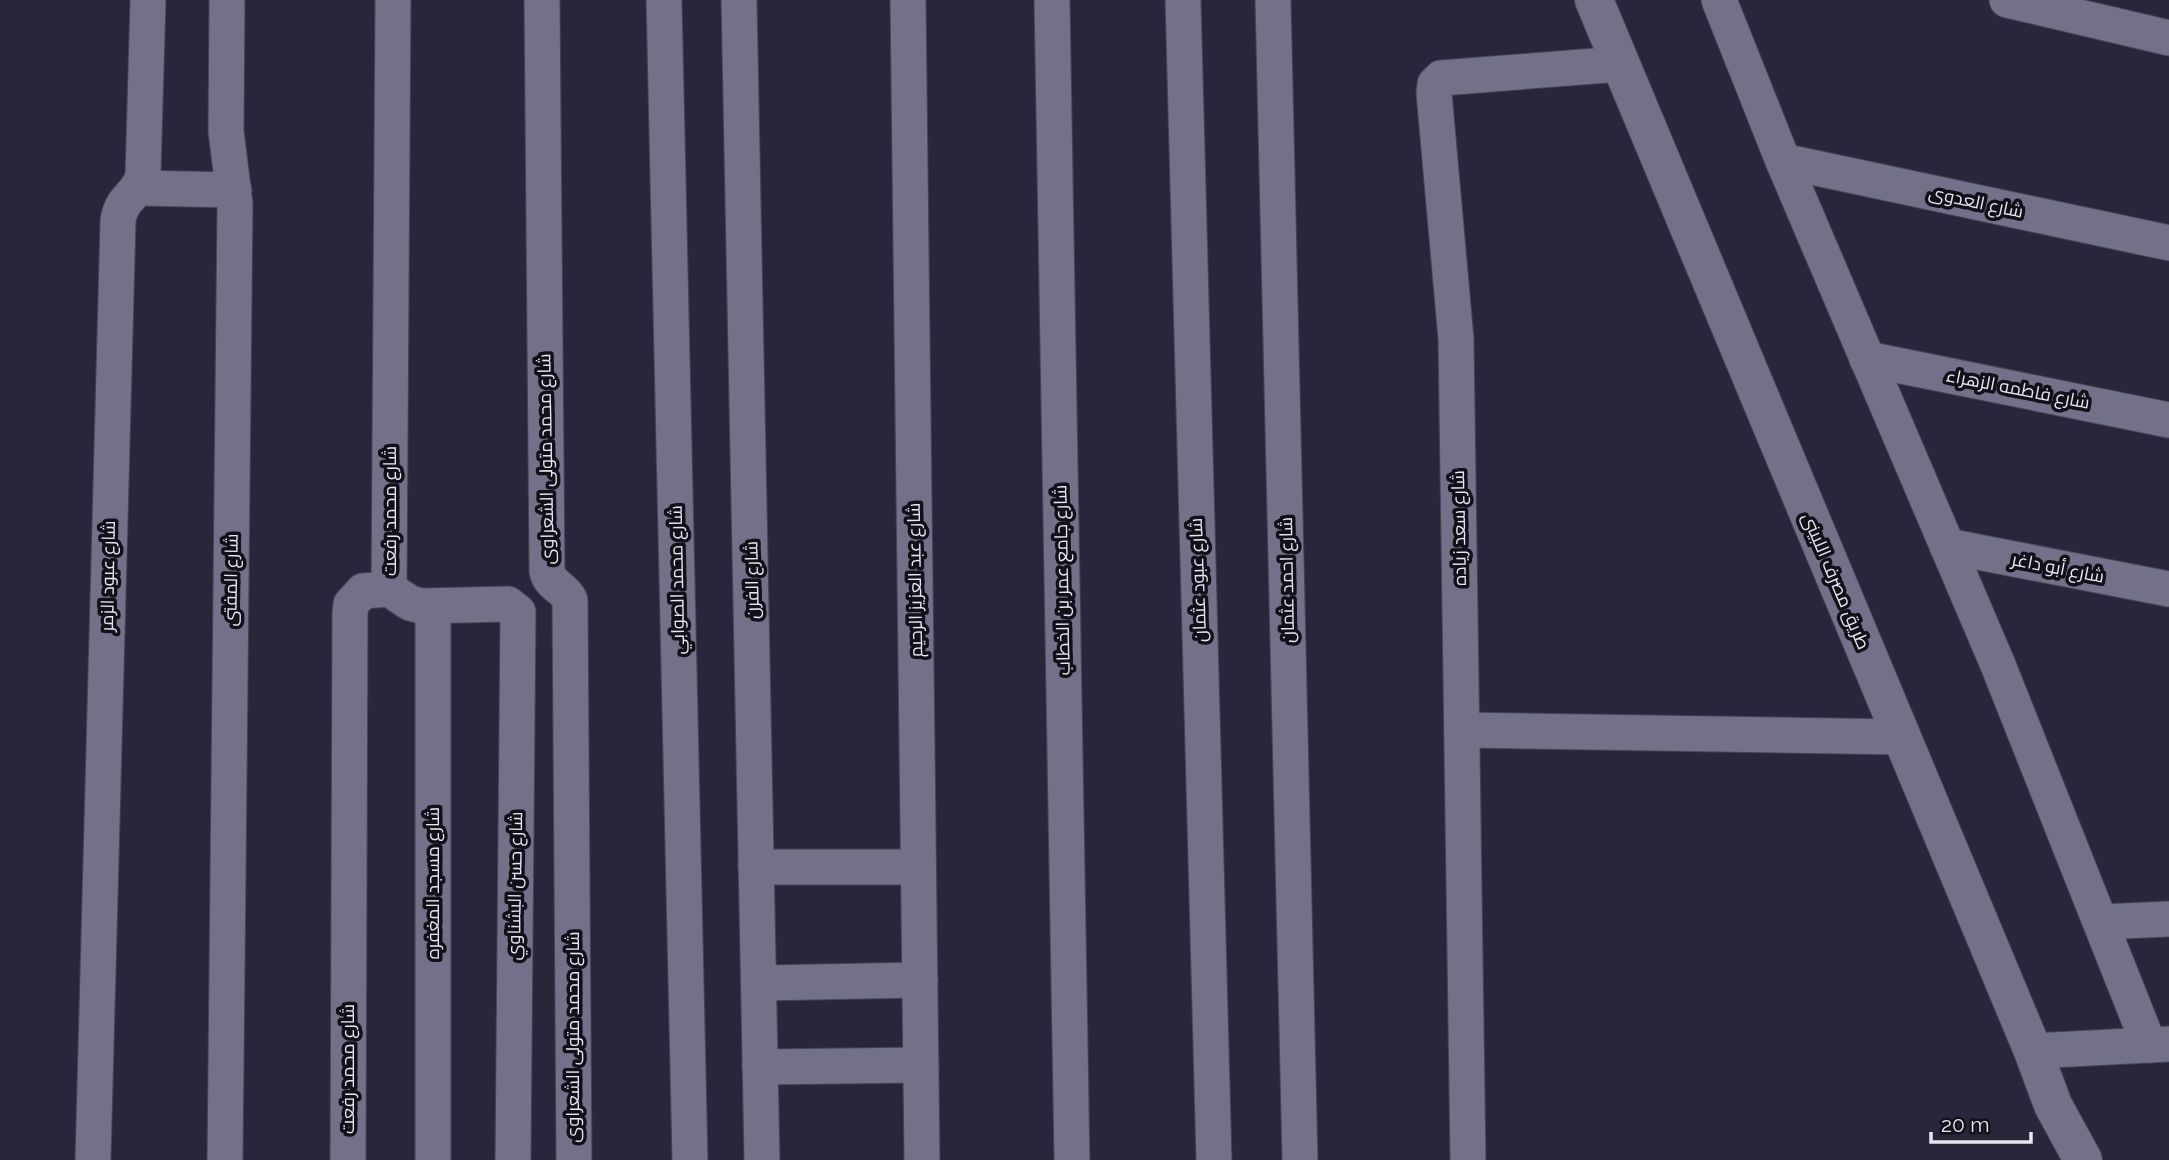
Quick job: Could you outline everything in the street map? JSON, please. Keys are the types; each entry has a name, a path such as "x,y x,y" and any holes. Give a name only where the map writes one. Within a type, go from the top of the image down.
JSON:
{"street":[{"name":"شارع عبود الزمر","path":"93,1160 118,221 123,202 142,182 148,0"},
{"name":"شارع المفتى","path":"225,1160 234,190 226,131 227,0"},
{"name":"شارع محمد رفعت","path":"348,1160 350,613 351,604 363,592 389,589 393,0"},
{"name":"شارع محمد متولى الشعراوى","path":"542,0 547,571 553,584 567,593 570,600 574,1160"},
{"name":"شارع محمد الصوابي","path":"664,0 690,1160"},
{"name":"شارع الفرن","path":"739,0 762,1160"},
{"name":"شارع عبد العزيز الرحيم","path":"908,0 922,1160"},
{"name":"شارع جامع عمر بن الخطاب","path":"1052,0 1072,1160"},
{"name":"شارع عبود عثمان","path":"1183,0 1214,1160"},
{"name":"شارع احمد عثمان","path":"1273,0 1300,1160"},
{"name":"طريق مصرف اللبينى","path":"1594,0 2033,1051 2053,1105 2082,1160"},
{"path":"1719,0 1783,162 1947,546 2101,922 2159,1045 2033,1051"},
{"path":"2007,0 2169,38"},
{"name":"شارع سعد زياده","path":"1468,1160 1456,339 1435,84 1441,78 1620,64"},
{"name":"شارع العدوى","path":"1783,162 2169,243"},
{"path":"138,188 234,190"},
{"name":"شارع فاطمه الزهراء","path":"1867,359 2169,420"},
{"name":"شارع أبو داغر","path":"1947,546 2169,589"},
{"path":"389,589 410,603 433,607"},
{"name":"شارع حسن البشناوي","path":"433,607 508,604 518,612 513,1160"},
{"name":"شارع مسجد المغفره","path":"433,607 433,1160"},
{"path":"1462,730 1901,737"},
{"path":"757,867 918,867"},
{"path":"2101,922 2169,919"},
{"path":"759,983 920,980"},
{"path":"760,1067 921,1065"}]}
